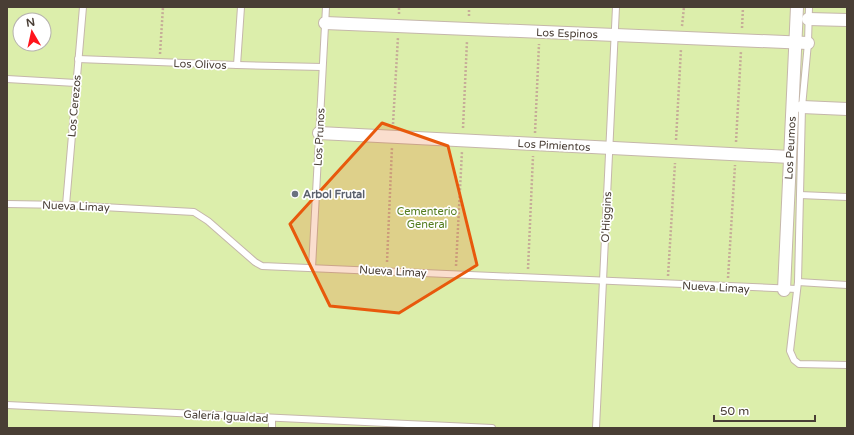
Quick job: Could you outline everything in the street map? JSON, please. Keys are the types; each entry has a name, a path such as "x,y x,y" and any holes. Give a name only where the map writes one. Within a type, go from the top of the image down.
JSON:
{"street":[{"name":"Los Peumos","path":"784,290 797,7"},
{"path":"809,13 847,20"},
{"name":"Los Espinos","path":"325,23 795,41 808,43"},
{"path":"802,107 847,109"},
{"name":"Los Pimientos","path":"319,134 790,157"}],"lane":[{"name":"Los Cerezos","path":"66,205 83,7"},
{"path":"238,65 241,7"},
{"name":"Los Prunos","path":"312,268 326,7"},
{"name":"O'Higgins","path":"596,428 616,7"},
{"path":"809,13 808,43 802,107 798,282 790,351 794,360 799,364 847,365"},
{"name":"Los Olivos","path":"78,59 322,67"},
{"path":"7,79 76,83"},
{"path":"800,195 847,197"},
{"name":"Nueva Limay","path":"7,204 66,205 194,212 208,221 255,262 262,266 797,290"},
{"path":"798,282 847,284"},
{"name":"Galería Igualdad","path":"7,405 492,428"},
{"path":"272,418 272,428"}],"path":[{"path":"159,62 163,7"}],"highlighted area":[{"path":"382,123 448,146 477,265 399,313 330,306 290,224"}],"green space":[{"name":"Cementerio General","path":"7,7 847,7 847,428 7,428"}],"place":[{"name":"Arbol Frutal","path":"295,194"}]}
